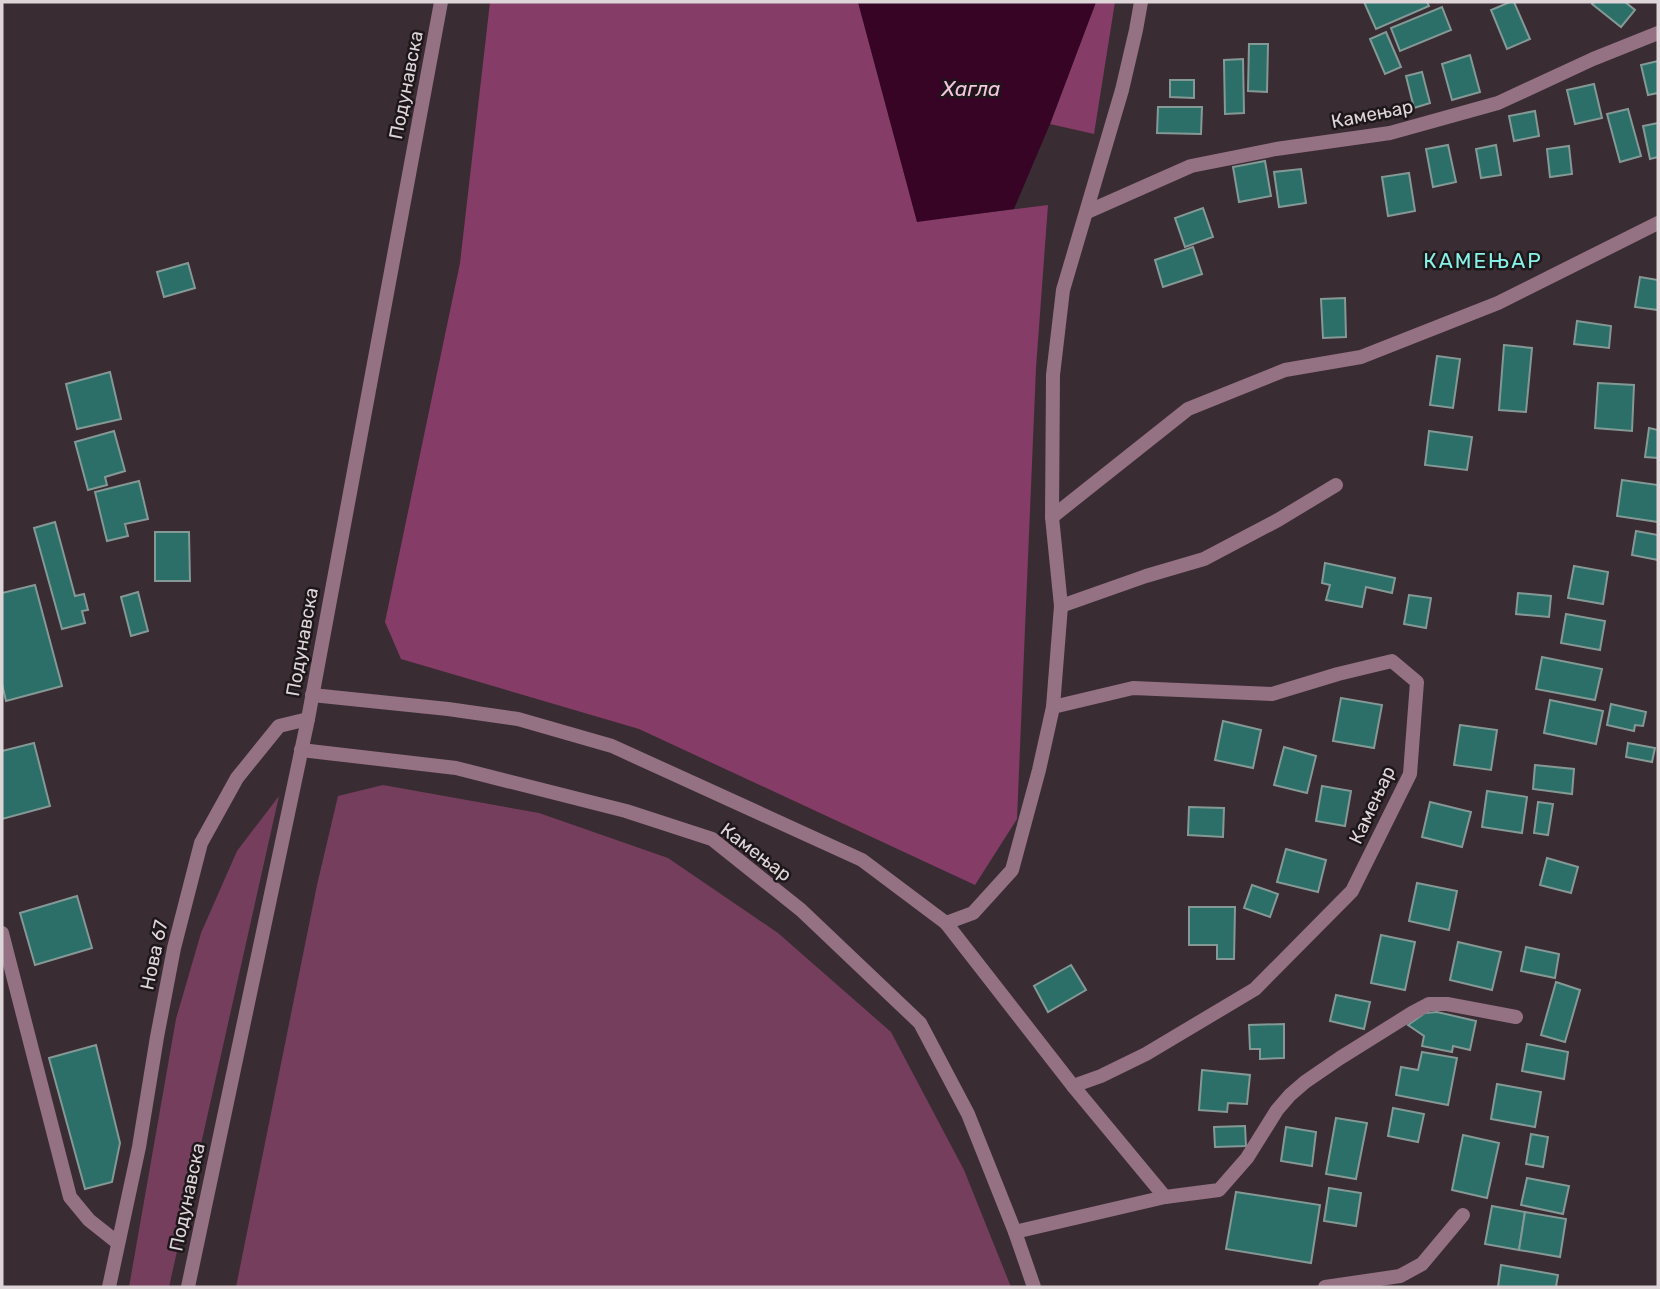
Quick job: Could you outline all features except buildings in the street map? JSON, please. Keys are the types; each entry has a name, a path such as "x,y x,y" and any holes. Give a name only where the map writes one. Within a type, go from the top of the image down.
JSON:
{"street":[{"name":"Подунавска","path":"188,1287 308,719 441,2"},
{"path":"946,923 973,913 1012,870 1040,770 1053,707 1061,606 1052,517 1053,375 1063,290 1122,90 1141,2"},
{"name":"Камењар","path":"1087,212 1191,166 1276,149 1390,133 1498,103 1593,59 1658,33"},
{"path":"1052,517 1188,409 1285,370 1361,357 1498,303 1658,223"},
{"path":"1061,606 1204,559 1278,520 1336,485"},
{"name":"Камењар","path":"1053,707 1133,688 1272,694 1392,661 1417,682 1410,774 1352,891 1255,989 1146,1054 1073,1086"},
{"path":"312,695 518,719 612,746 862,860 946,923 1073,1086 1165,1197"},
{"name":"Нова 67","path":"109,1287 139,1147 174,948 201,843 237,778 279,726 308,719"},
{"name":"Камењар","path":"301,750 456,768 626,811 712,839 801,910 920,1023 968,1114 1034,1287"},
{"path":"2,933 70,1197 89,1220 118,1244"},
{"path":"1015,1232 1165,1197 1219,1190 1247,1158 1277,1110 1297,1088 1429,1003 1516,1017"},
{"path":"1325,1287 1400,1276 1422,1264 1463,1215"}],"shaded area":[{"path":"490,2 858,2 917,221 1048,205 1036,368 1017,819 975,885 639,729 401,659 385,622 460,263"},
{"path":"1096,2 1115,2 1094,134 1050,124"},
{"path":"383,785 539,813 668,858 778,933 891,1032 964,1170 1011,1287 236,1287 317,885 338,796"},
{"path":"279,796 169,1287 129,1287 176,1019 201,933 237,851"}],"water":[{"name":"Хагла","path":"858,2 1096,2 1050,124 1014,209 917,222"}],"district":[{"name":"КАМЕЊАР","path":"1483,260"}]}
